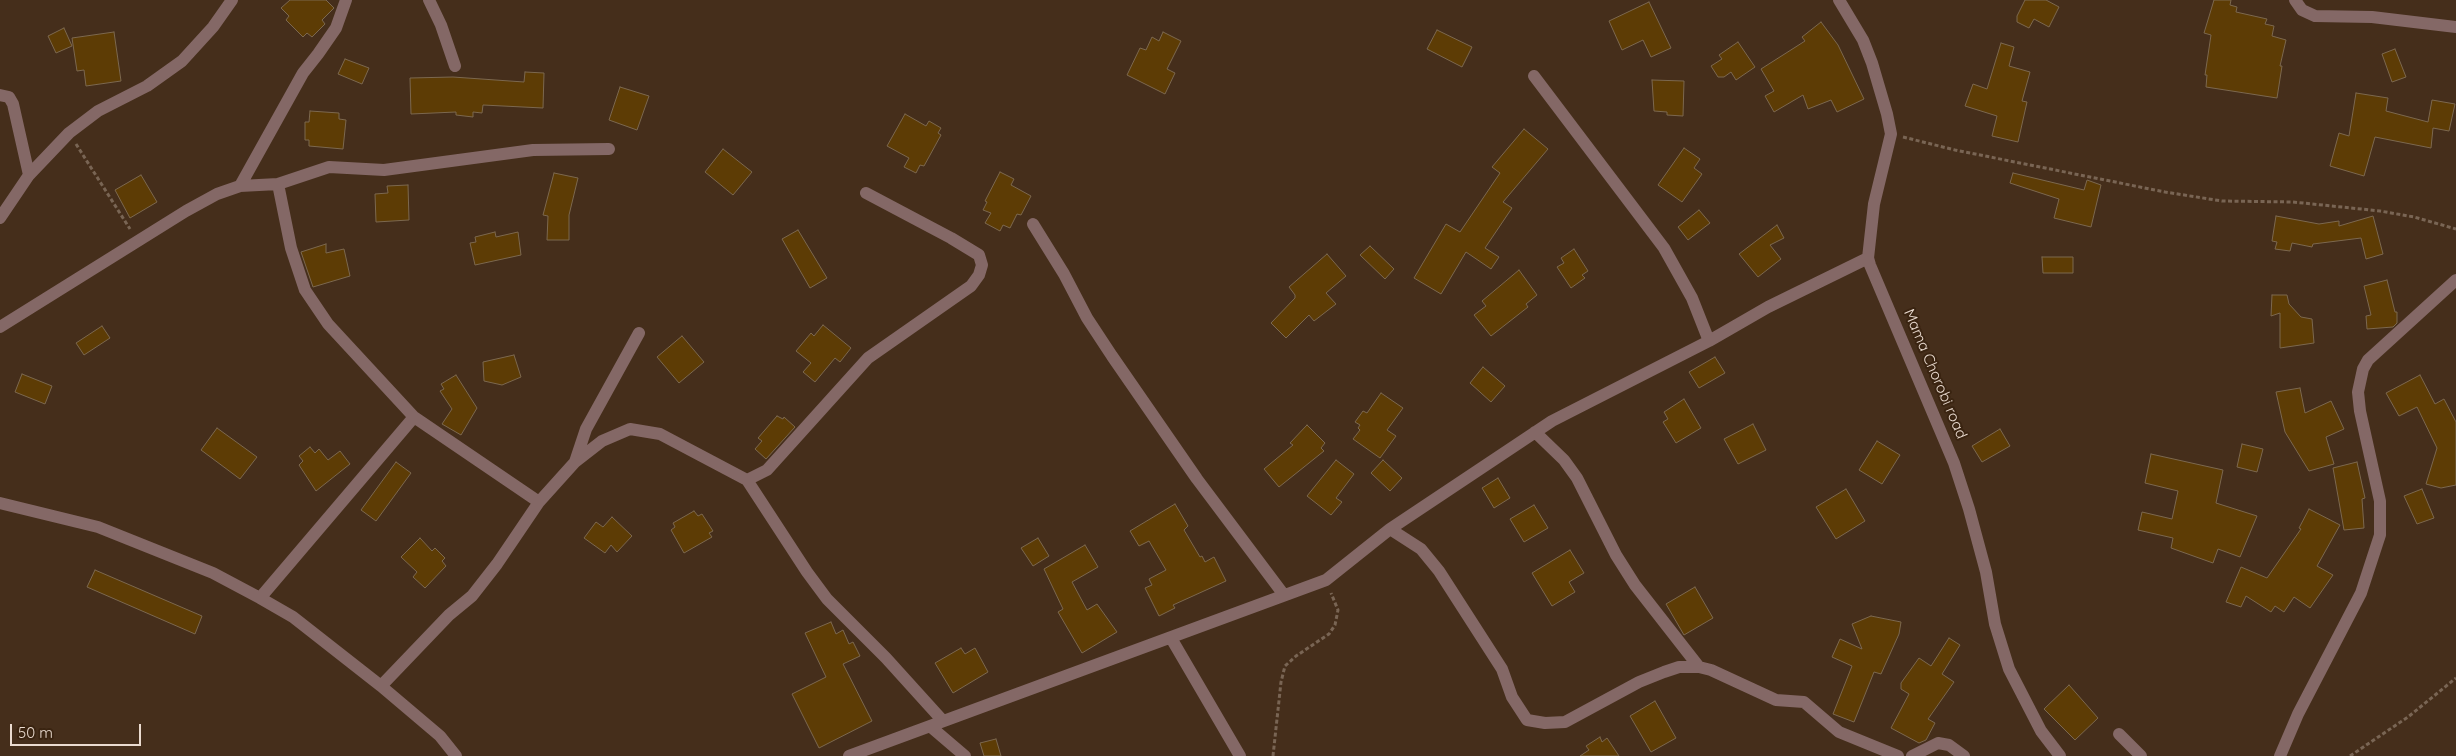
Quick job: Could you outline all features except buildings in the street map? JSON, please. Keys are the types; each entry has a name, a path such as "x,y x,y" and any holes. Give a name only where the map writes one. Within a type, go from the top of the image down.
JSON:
{"street":[{"path":"0,218 29,175 69,133 98,111 147,86 182,61 213,27 232,0"},
{"path":"240,186 303,73 336,28 346,0"},
{"path":"429,0 441,25 455,66"},
{"name":"Mama Chorobi road","path":"1840,0 1863,40 1872,63 1888,114 1891,134 1874,204 1868,258 1954,463 1970,510 1986,572 1995,624 2010,669 2041,732 2060,756"},
{"path":"2295,0 2302,10 2315,16 2372,18 2456,27"},
{"path":"1534,76 1664,248 1692,298 1709,341"},
{"path":"0,95 9,97 13,104 29,175"},
{"path":"0,327 209,198 240,186 278,184 329,167 384,170 533,150 609,149"},
{"path":"278,184 291,248 304,290 328,324 414,417 539,502"},
{"path":"747,480 767,470 868,358 971,286 979,276 982,265 979,255 951,238 866,194"},
{"path":"1033,224 1102,341 1197,479 1284,595"},
{"path":"849,756 1326,580 1390,529 1552,421 1709,341 1768,307 1868,258"},
{"path":"2280,756 2298,714 2361,594 2380,535 2380,501 2360,411 2358,392 2363,368 2368,360 2456,280"},
{"path":"574,462 586,429 639,333"},
{"path":"260,598 414,417"},
{"path":"381,686 449,615 472,596 497,564 539,502 574,462 602,441 630,430 660,434 747,480 807,572 827,599 886,658 943,721"},
{"path":"1535,432 1564,460 1577,478 1616,555 1635,586 1699,667"},
{"path":"0,503 98,527 213,573 260,598 293,617 381,686 440,736 456,756"},
{"path":"1390,529 1421,549 1439,571 1502,669 1512,697 1527,720 1545,723 1565,722 1639,682 1679,667 1699,667 1710,670 1776,700 1804,702 1839,732 1898,756"},
{"path":"1171,638 1240,756"},
{"path":"931,727 965,756"},
{"path":"2119,734 2141,756"},
{"path":"1912,756 1938,743 1949,745 1964,756"}],"path":[{"path":"69,133 138,242"},
{"path":"1891,134 1955,150 2165,192 2222,200 2293,202 2380,211 2414,217 2456,229"},
{"path":"1273,756 1281,682 1286,666 1329,634 1335,625 1338,610 1326,580"},
{"path":"2350,756 2408,718 2456,678"}]}
